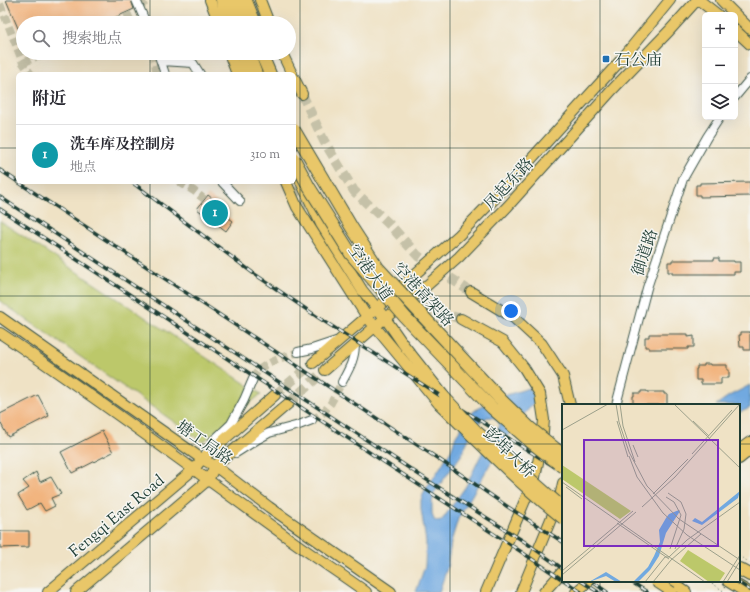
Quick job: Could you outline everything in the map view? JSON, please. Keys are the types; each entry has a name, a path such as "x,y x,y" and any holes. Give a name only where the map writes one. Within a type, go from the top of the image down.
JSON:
{"highway":[{"path":"229,0 235,16"},
{"path":"241,0 247,16"},
{"path":"251,60 255,72"},
{"path":"264,60 269,72"},
{"name":"空港高架路","path":"296,133 352,228 378,268 502,401 531,429 562,454"},
{"name":"空港高架路","path":"296,163 309,188 351,254 405,317 492,408 531,442 562,466"},
{"path":"740,570 750,575"},
{"path":"731,582 747,592"}],"main road":[{"path":"210,0 216,16"},
{"path":"221,0 227,16"},
{"path":"247,0 253,16"},
{"path":"260,0 266,16"},
{"name":"凤起东路","path":"313,363 459,235 505,188 621,60 670,0"},
{"path":"698,0 714,12"},
{"name":"凤起东路","path":"325,370 385,318 424,288 458,257 513,201 613,89 698,0"},
{"path":"721,0 750,29"},
{"path":"738,33 750,44"},
{"path":"232,60 236,72"},
{"path":"242,60 246,72"},
{"path":"270,60 274,72"},
{"path":"285,60 291,72"},
{"path":"296,82 302,94"},
{"name":"空港大道","path":"296,161 302,185 321,224 362,290 385,318 441,400"},
{"name":"空港大道","path":"286,184 297,207 367,317 441,400"},
{"path":"471,292 514,318 542,344 563,376 570,404"},
{"name":"塘工局路","path":"0,318 202,459 215,466 269,507 391,592"},
{"path":"461,319 503,342 524,368 540,394 544,420 542,443 535,477 486,592"},
{"name":"塘工局路","path":"0,333 194,469 293,542 366,592"},
{"path":"202,459 275,395"},
{"path":"441,400 562,506"},
{"name":"彭埠大桥","path":"441,400 490,454 539,500 562,518"},
{"path":"215,466 289,403"},
{"path":"740,449 750,442"},
{"path":"740,458 750,450"},
{"name":"Fengqi East Road","path":"48,592 194,469 202,459"},
{"name":"Fengqi East Road","path":"76,592 208,480 215,466"},
{"path":"521,592 560,497 562,487"},
{"path":"544,592 562,573"},
{"path":"576,592 588,582"},
{"path":"657,582 672,592"},
{"path":"671,582 686,592"}],"street":[{"path":"136,0 143,16"},
{"path":"165,72 162,61 193,63 199,72"},
{"path":"738,93 750,79"},
{"name":"御道路","path":"616,404 647,288 683,179 718,120"},
{"path":"224,184 240,201"},
{"path":"298,352 330,344 342,338"},
{"path":"342,382 353,361 355,344"},
{"path":"202,459 213,441 231,424 253,379"},
{"path":"215,466 269,433 312,420"}],"path":[{"path":"740,557 750,564"},
{"path":"710,582 725,592"}],"green space":[{"path":"0,221 261,394 203,442 0,301"}],"water":[{"path":"750,385 750,408 740,413 740,404 717,404"},
{"path":"529,388 537,397 534,403 518,421 503,442 458,519 451,542 447,568 439,592 416,592 425,566 426,542 421,500 425,490 451,450 456,436 473,412 500,397","holes":["488,417 495,418 499,423 499,428 491,437 466,486 442,520 439,522 434,520 432,513 434,493 462,454 467,442 479,422"]}],"building":[{"path":"6,0 131,0 134,9 118,16 16,16 16,24"},
{"path":"750,182 750,196 700,197 700,195 696,195 696,185 700,185 700,183"},
{"path":"208,195 228,211 225,215 233,221 226,231 197,209"},
{"path":"714,258 719,258 719,261 740,262 740,272 734,272 734,274 672,274 672,272 668,272 668,262 672,262 672,260 714,260"},
{"path":"741,332 750,332 750,350 744,350 744,347 740,347 739,335 741,335"},
{"path":"649,334 688,334 688,337 694,336 694,347 688,347 688,349 649,349 649,347 645,347 645,337 649,337"},
{"path":"704,364 727,365 727,370 729,370 729,378 721,378 721,384 701,384 701,380 696,380 696,369 697,366 704,366"},
{"path":"641,391 664,392 664,394 667,394 667,404 633,404 634,393 641,393"},
{"path":"38,395 49,416 8,437 0,422 0,414"},
{"path":"102,431 113,452 72,473 61,452"},
{"path":"36,472 40,482 51,477 61,494 51,498 55,506 45,511 40,503 27,510 18,495 29,488 23,481"},
{"path":"0,531 29,531 29,547 0,548"}],"tunnel":[{"path":"130,16 145,9 141,0"},
{"path":"0,4 16,45"},
{"path":"22,60 30,72"},
{"path":"23,63 29,60"},
{"path":"154,60 157,72"},
{"path":"302,94 324,141 354,191 390,225 418,256 471,292"},
{"path":"182,184 204,199"},
{"path":"293,188 296,195 324,237"},
{"path":"345,263 371,282"},
{"path":"410,301 419,306 461,319"},
{"path":"253,379 262,368 277,360 298,352"},
{"path":"275,395 313,363"},
{"path":"289,403 325,370"},
{"path":"312,420 323,413 331,403 342,382"}],"railway":[{"path":"0,170 16,181"},
{"path":"21,184 562,541"},
{"path":"134,184 253,273 319,318 562,471"},
{"path":"0,197 427,480 525,542 562,568"},
{"path":"0,209 562,579"},
{"path":"566,582 581,592"},
{"path":"583,582 598,592"},
{"path":"632,582 647,592"},
{"path":"738,582 750,590"},
{"path":"594,583 607,592"}],"place":[{"name":"石公庙","path":"606,59"},
{"name":"洗车库及控制房","path":"215,213"}]}
